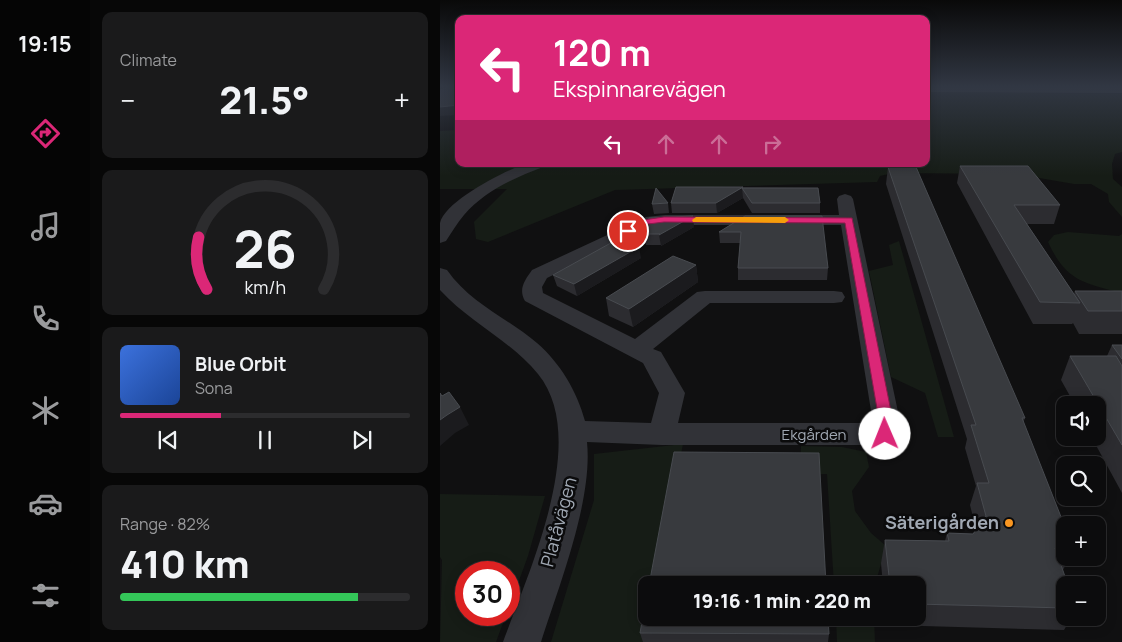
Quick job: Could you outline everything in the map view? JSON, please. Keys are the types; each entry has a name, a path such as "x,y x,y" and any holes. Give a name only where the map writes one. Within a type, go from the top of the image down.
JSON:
{"street":[{"path":"440,237 448,211 487,187 531,167"},
{"path":"662,434 672,393 652,358 533,296 532,287 539,274 646,222 664,220 851,229 845,199"},
{"name":"Ekgården","path":"573,431 662,434 885,434 887,426 851,229"},
{"name":"Platåvägen","path":"440,274 453,293 522,343 544,363 555,379 567,406 573,431 573,474 569,499 522,642"},
{"path":"636,350 705,297 834,297"}],"shaded area":[{"path":"930,116 1122,116 1122,152 1115,154 1112,164 1113,179 1122,187 1122,217 1109,202 1108,194 1091,184 1074,184 1016,174 893,173 880,176 877,182 615,190 488,242 476,239 474,222 507,189 440,189 440,131 455,130 455,167 930,167"},
{"path":"1068,232 1119,236 1122,234 1122,293 1086,283 1069,273 1048,242 1054,235"},
{"path":"899,241 954,437 938,437 925,393 891,377 869,271 893,265 889,245"},
{"path":"683,444 658,576 638,576 638,626 645,626 645,642 551,642 594,500 594,454"},
{"path":"801,446 842,447 866,452 869,467 852,491 855,511 871,533 886,546 878,576 833,576 827,474 800,475"},
{"path":"440,494 545,496 520,578 520,561 455,561 455,626 502,626 496,642 440,642 442,560 440,557"},
{"path":"836,626 874,626 875,642 837,642"}],"building":[{"path":"960,166 1028,166 1060,205 1014,205 1080,303 1040,302"},
{"path":"888,167 916,167 1025,418 1022,418 1061,516 1056,516 1056,566 1061,566 1065,576 1056,576 1056,608 926,604 926,576 889,576 885,540 949,541 947,533 973,534 986,516 977,483 989,483 971,425 976,425"},
{"path":"676,187 743,187 716,203 671,203"},
{"path":"656,188 668,203 652,204"},
{"path":"742,188 818,188 820,203 752,203"},
{"path":"693,216 659,235 644,234 649,218"},
{"path":"745,216 822,216 828,268 738,268 741,232 719,232"},
{"path":"618,239 639,247 574,284 553,275"},
{"path":"673,256 696,265 629,309 606,298"},
{"path":"1075,291 1122,291 1122,311 1088,311"},
{"path":"1112,345 1122,345 1122,359"},
{"path":"1070,356 1116,356 1122,366 1122,445 1106,418 1106,396 1093,396"},
{"path":"449,392 460,407 440,420 440,393 442,396"},
{"path":"674,452 819,453 826,576 651,576"},
{"path":"641,626 828,626 829,634 640,633"}],"slow traffic":[{"path":"696,220 785,220"}],"place":[{"name":"Säterigården","path":"1009,523"}],"route":[{"path":"628,231 646,222 664,220 849,220 887,426 885,434"}]}
